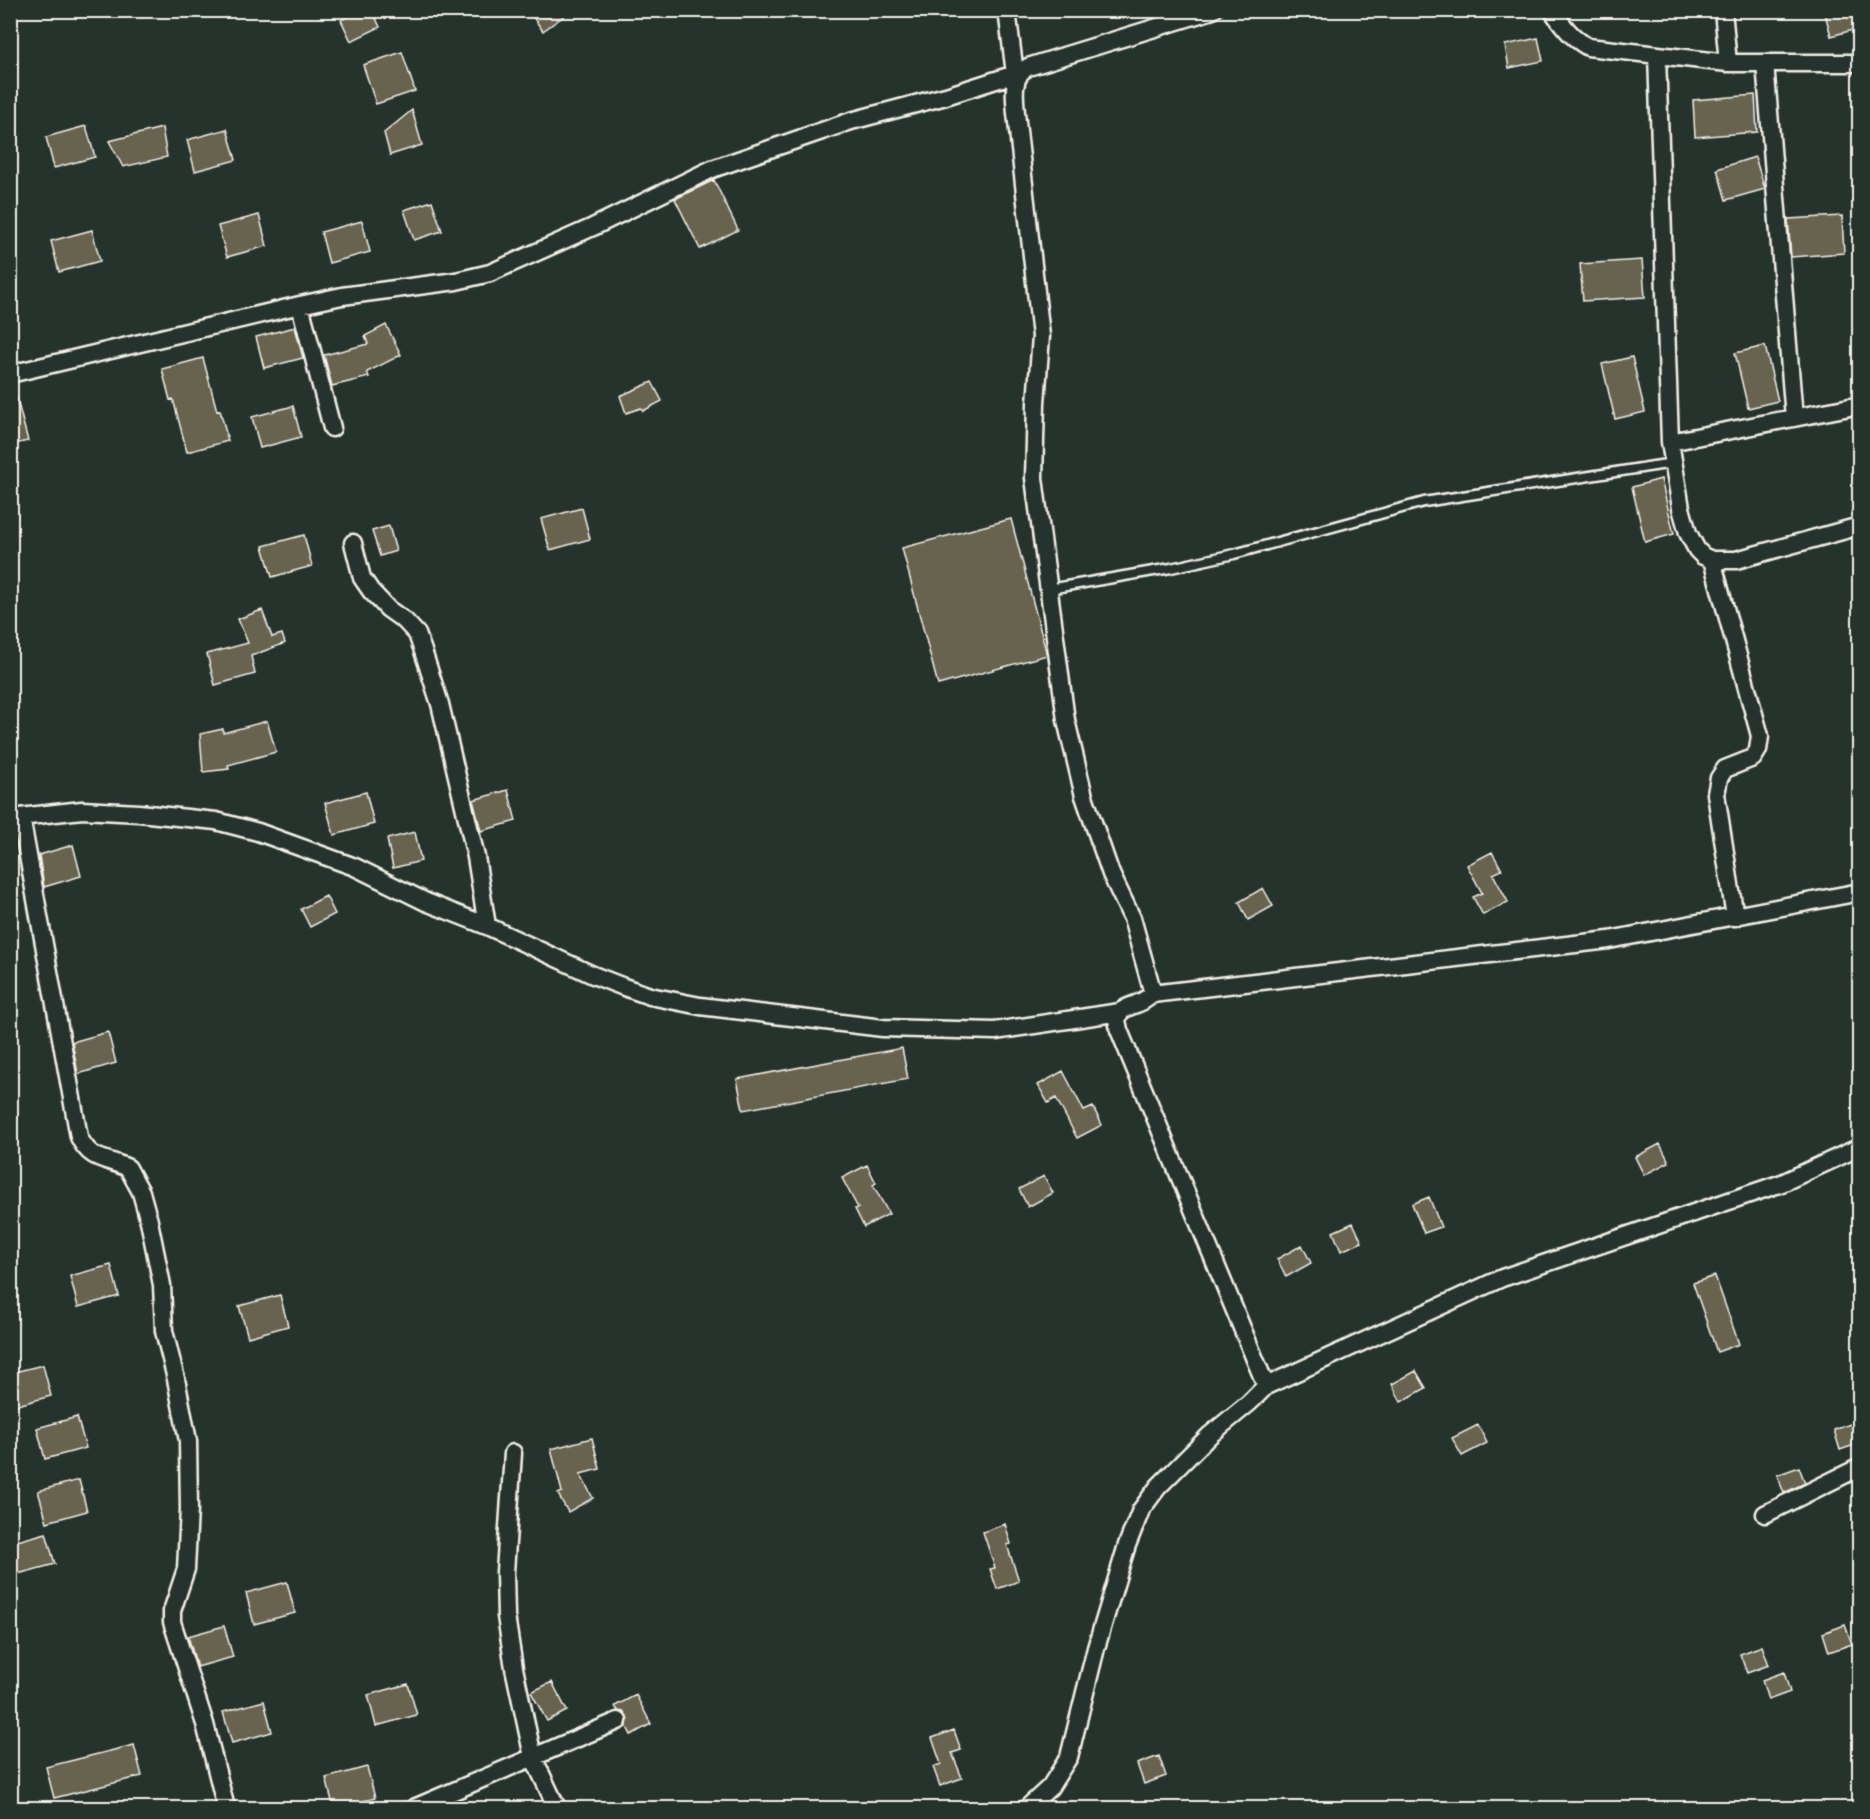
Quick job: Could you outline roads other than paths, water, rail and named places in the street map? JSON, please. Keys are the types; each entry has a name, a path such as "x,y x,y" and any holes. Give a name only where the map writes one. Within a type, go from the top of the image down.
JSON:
{"street":[{"path":"1007,10 1018,73 1014,88 1016,113 1041,336 1034,478 1066,720 1084,796 1111,874 1132,918 1152,994"},
{"path":"1552,10 1567,32 1576,41 1588,47 1728,63 1860,63"},
{"path":"1724,10 1728,63"},
{"path":"10,375 342,296 456,281 490,273 593,227 712,169 851,121 946,96 1018,73 1028,67 1211,11"},
{"path":"1657,55 1670,442 1688,533 1697,550 1712,560 1736,560 1860,526"},
{"path":"1765,63 1794,418"},
{"path":"300,305 332,428"},
{"path":"1670,442 1860,405"},
{"path":"353,543 362,578 370,591 417,634 423,651 440,704 471,835 487,926"},
{"path":"1712,560 1760,736 1758,750 1753,758 1725,770 1719,778 1716,794 1735,917"},
{"path":"226,1809 205,1724 172,1622 172,1611 186,1569 189,1509 188,1441 164,1331 162,1285 149,1221 141,1192 128,1168 92,1155 84,1148 79,1137 16,818 82,810 216,821 258,832 355,867 426,902 487,926 593,975 650,996 700,1006 883,1028 995,1031 1120,1012"},
{"path":"1266,1386 1119,1030 1117,1020 1124,1008 1143,1003 1152,994 1609,940 1860,892"},
{"path":"1027,1809 1050,1786 1069,1757 1096,1648 1127,1545 1141,1510 1158,1486 1210,1435 1250,1403 1266,1386 1502,1278 1782,1183 1860,1147"},
{"path":"513,1453 505,1572 506,1616 514,1668 533,1757 557,1809"},
{"path":"1765,1514 1860,1467"},
{"path":"414,1809 618,1721"}],"lane":[{"path":"1049,589 1172,568 1234,554 1424,502 1673,463"}]}
